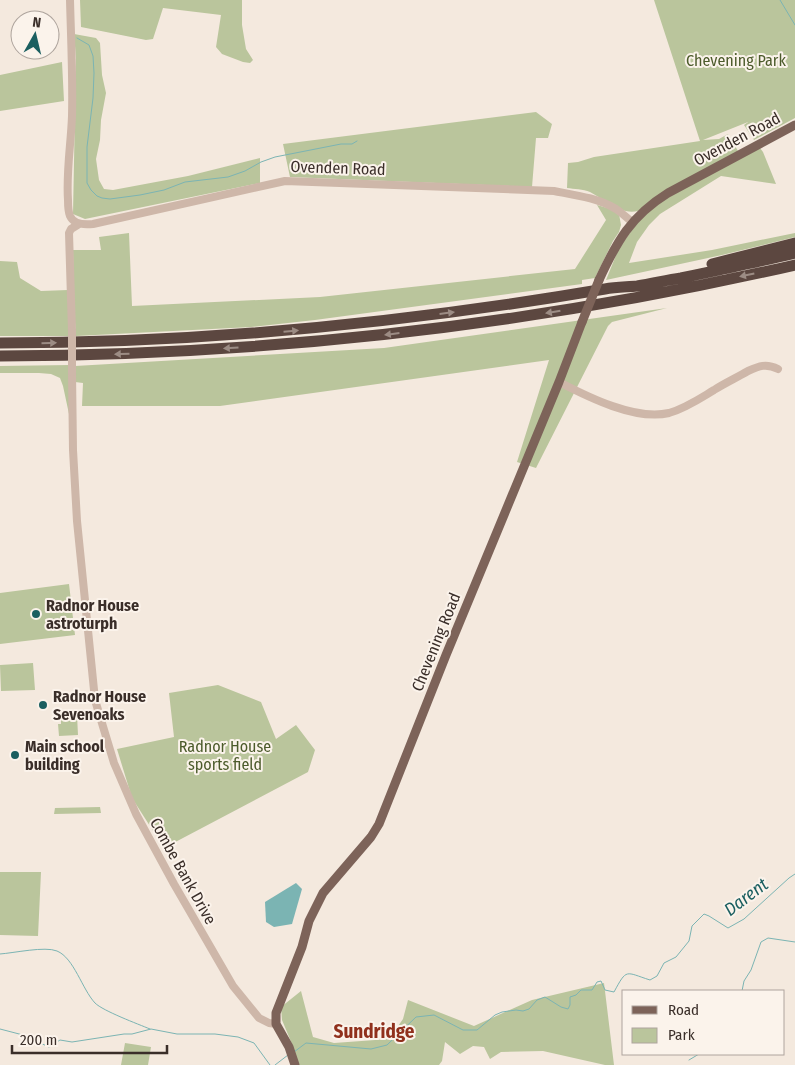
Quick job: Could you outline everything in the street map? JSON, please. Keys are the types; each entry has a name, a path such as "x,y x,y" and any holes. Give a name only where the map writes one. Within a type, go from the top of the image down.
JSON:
{"highway":[{"path":"0,343 173,339 282,332 446,314 608,288 795,243"},
{"path":"608,288 637,286 795,253"},
{"path":"0,356 179,351 389,334 508,319 622,300 795,265"}],"main road":[{"name":"Ovenden Road","path":"632,222 644,210 668,193 795,125"},
{"name":"Chevening Road","path":"276,1024 276,1013 279,1003 302,947 309,921 323,893 371,837 379,824 582,322 617,244 632,222"},
{"path":"276,1024 289,1047 295,1065"}],"street":[{"path":"69,232 79,224 70,216 67,188 72,117 70,0"},
{"name":"Ovenden Road","path":"79,224 93,224 285,181 554,191 585,197 602,203 616,209 632,222"},
{"name":"Combe Bank Drive","path":"70,216 73,450 77,521 93,680 98,710 114,763 136,814 174,884 233,986 260,1018 269,1023 276,1024"},
{"path":"559,382 580,393 633,412 649,414 668,413 683,408 758,367 765,365 778,369"}],"green space":[{"path":"80,0 242,0 242,25 246,49 253,60 250,63 243,62 222,54 216,47 221,15 163,8 153,39 146,40 81,27"},
{"name":"Chevening Park","path":"654,0 795,0 795,118 754,140 744,125 748,122 703,140 719,139 728,134 738,151 638,211 631,212 619,209 590,192 567,188 568,163 594,157 700,141"},
{"path":"74,34 96,38 100,43 102,75 106,93 96,159 99,180 104,189 113,190 188,176 260,158 260,183 85,219 73,214 76,58"},
{"path":"62,62 64,101 0,111 0,75"},
{"path":"536,112 552,124 548,138 536,138 532,187 290,177 283,144"},
{"path":"760,148 776,184 721,176 660,214 649,225 637,242 629,263 712,250 795,233 795,237 606,280 619,248 641,218 656,205"},
{"path":"597,205 614,210 619,214 621,225 595,278 582,280 582,284 251,327 76,336 73,250 101,250 99,237 129,233 132,306 320,297 575,269 606,220"},
{"path":"0,261 17,262 20,278 41,291 68,290 69,336 0,336"},
{"path":"667,308 612,322 608,326 536,468 517,462 549,360 220,406 82,406 83,383 75,382 75,366 384,348"},
{"path":"70,365 69,414 60,378 51,374 39,373 0,373 0,366"},
{"name":"Radnor House astroturph","path":"69,584 75,635 0,644 0,593"},
{"path":"33,663 35,690 1,691 0,665"},
{"name":"Radnor House sports field","path":"218,685 261,702 276,739 296,725 315,750 308,772 164,848 132,798 117,749 174,737 169,693"},
{"path":"77,715 78,735 59,736 58,724 61,724 61,716 74,717"},
{"path":"100,807 101,813 54,814 55,808"},
{"path":"0,872 41,872 38,936 0,935"},
{"path":"604,983 614,1065 605,1065 543,1051 501,1052 490,1059 484,1047 473,1046 460,1054 445,1042 442,1061 439,1065 299,1065 282,1020 281,1007 301,991 313,1037 334,1043 389,1039 403,1019 408,1000 474,1026 532,1000"},
{"path":"125,1043 151,1047 148,1065 121,1065"}],"water":[{"path":"296,883 302,889 292,924 274,927 266,922 265,902"}],"waterway":[{"path":"780,0 795,25"},
{"path":"77,38 89,45 93,56 93,98 87,147 87,183 91,190 102,198 110,199 140,195 164,190 185,182 228,177 275,157 341,144 352,144 357,141"},
{"name":"Darent","path":"294,1052 306,1043 371,1049 387,1045 416,1017 434,1015 463,1030 477,1030 495,1015 502,1012 529,1009 537,1000 545,997 568,1009 570,997 576,995 581,990 592,990 597,982 601,981 605,990 614,992 622,979 628,974 650,980 657,976 664,963 676,957 689,941 692,926 704,914 728,928 744,919 795,874"},
{"path":"742,990 744,981 751,970 761,942 768,938 795,942"},
{"path":"0,954 37,949 57,951 68,960 95,1003 150,1029"},
{"name":"Darent","path":"0,1029 23,1035 49,1047 60,1040 72,1042 132,1034 151,1029 177,1034 215,1034 238,1037 254,1043 270,1065"},
{"name":"Darent","path":"275,1065 288,1055"},
{"path":"689,1060 697,1055"}],"place":[{"name":"Radnor House astroturph","path":"36,614"},
{"name":"Radnor House Sevenoaks","path":"43,705"},
{"name":"Main school building","path":"15,755"}],"district":[{"name":"Sundridge","path":"374,1031"}]}
